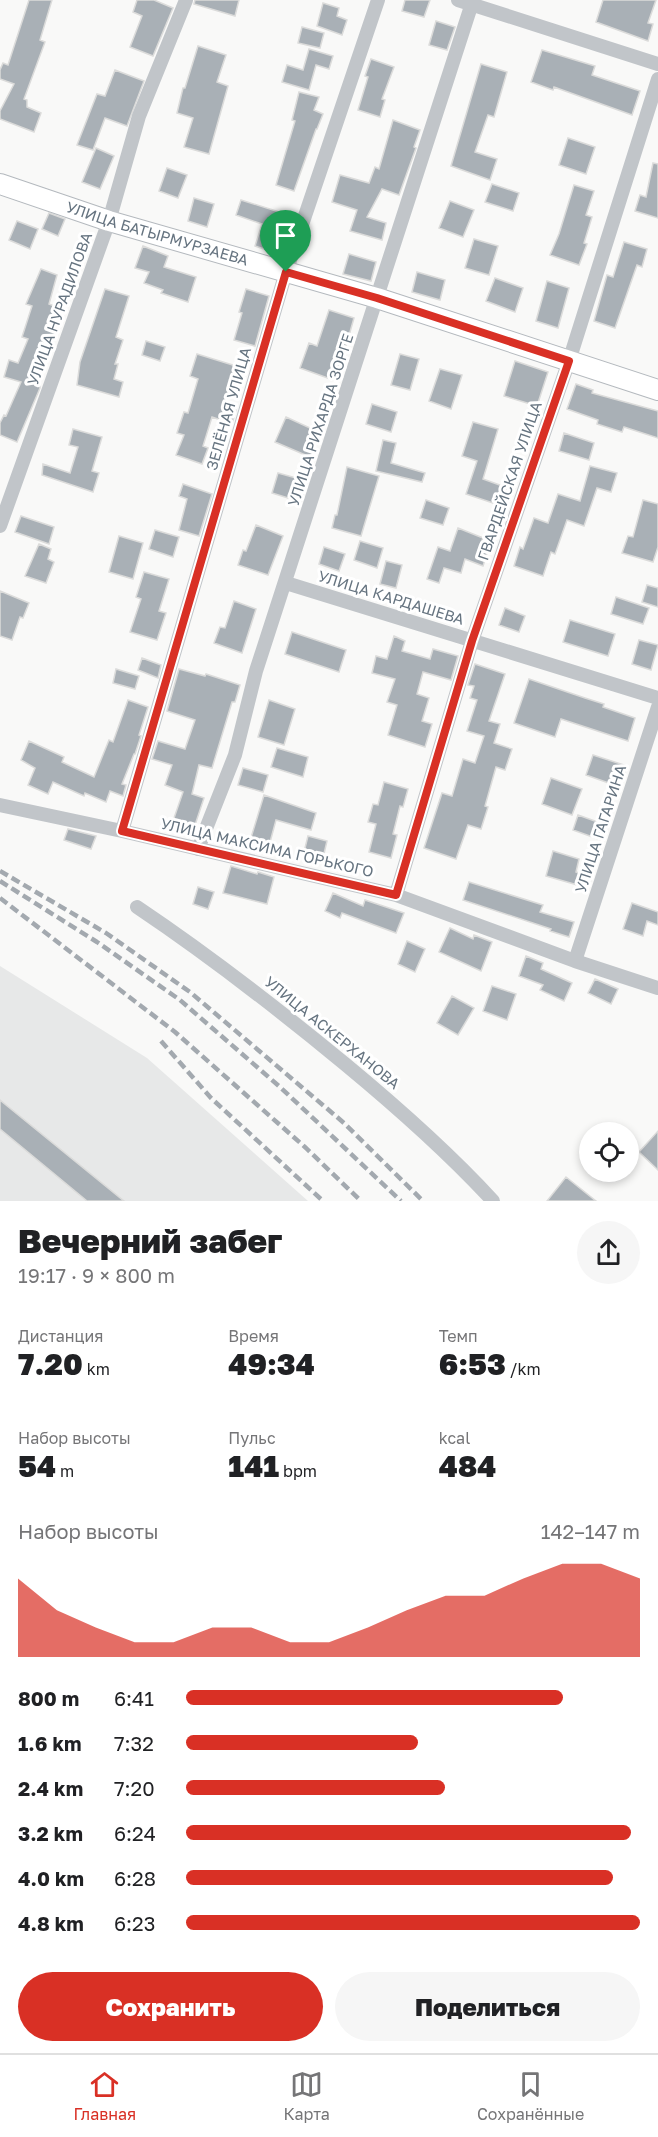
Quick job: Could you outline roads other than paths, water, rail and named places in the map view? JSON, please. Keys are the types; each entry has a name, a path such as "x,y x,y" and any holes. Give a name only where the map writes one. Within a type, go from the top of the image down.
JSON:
{"street":[{"name":"УЛИЦА НУРАДИЛОВА","path":"0,526 109,221 139,116 186,0"},
{"name":"ЗЕЛЁНАЯ УЛИЦА","path":"122,831 286,272 378,0"},
{"path":"467,2 658,64"},
{"name":"УЛИЦА РИХАРДА ЗОРГЕ","path":"198,849 236,754 256,671 377,298 467,2"},
{"name":"ГВАРДЕЙСКАЯ УЛИЦА","path":"396,895 472,641 569,361 658,79"},
{"name":"УЛИЦА БАТЫРМУРЗАЕВА","path":"0,184 109,221 377,298 658,390"},
{"name":"УЛИЦА КАРДАШЕВА","path":"286,583 658,698"},
{"name":"УЛИЦА ГАГАРИНА","path":"575,961 658,707"},
{"name":"УЛИЦА МАКСИМА ГОРЬКОГО","path":"0,805 396,895 575,961 658,988"},
{"name":"УЛИЦА АСКЕРХАНОВА","path":"137,907 205,952 301,1027 382,1095 465,1170 493,1201"}],"railway":[{"path":"0,871 106,933 190,992 344,1123 423,1201"},
{"path":"0,881 97,942 180,1000 280,1087 401,1201"},
{"path":"0,898 175,1032 306,1148 361,1201"},
{"path":"161,1041 211,1098 323,1201"}]}
